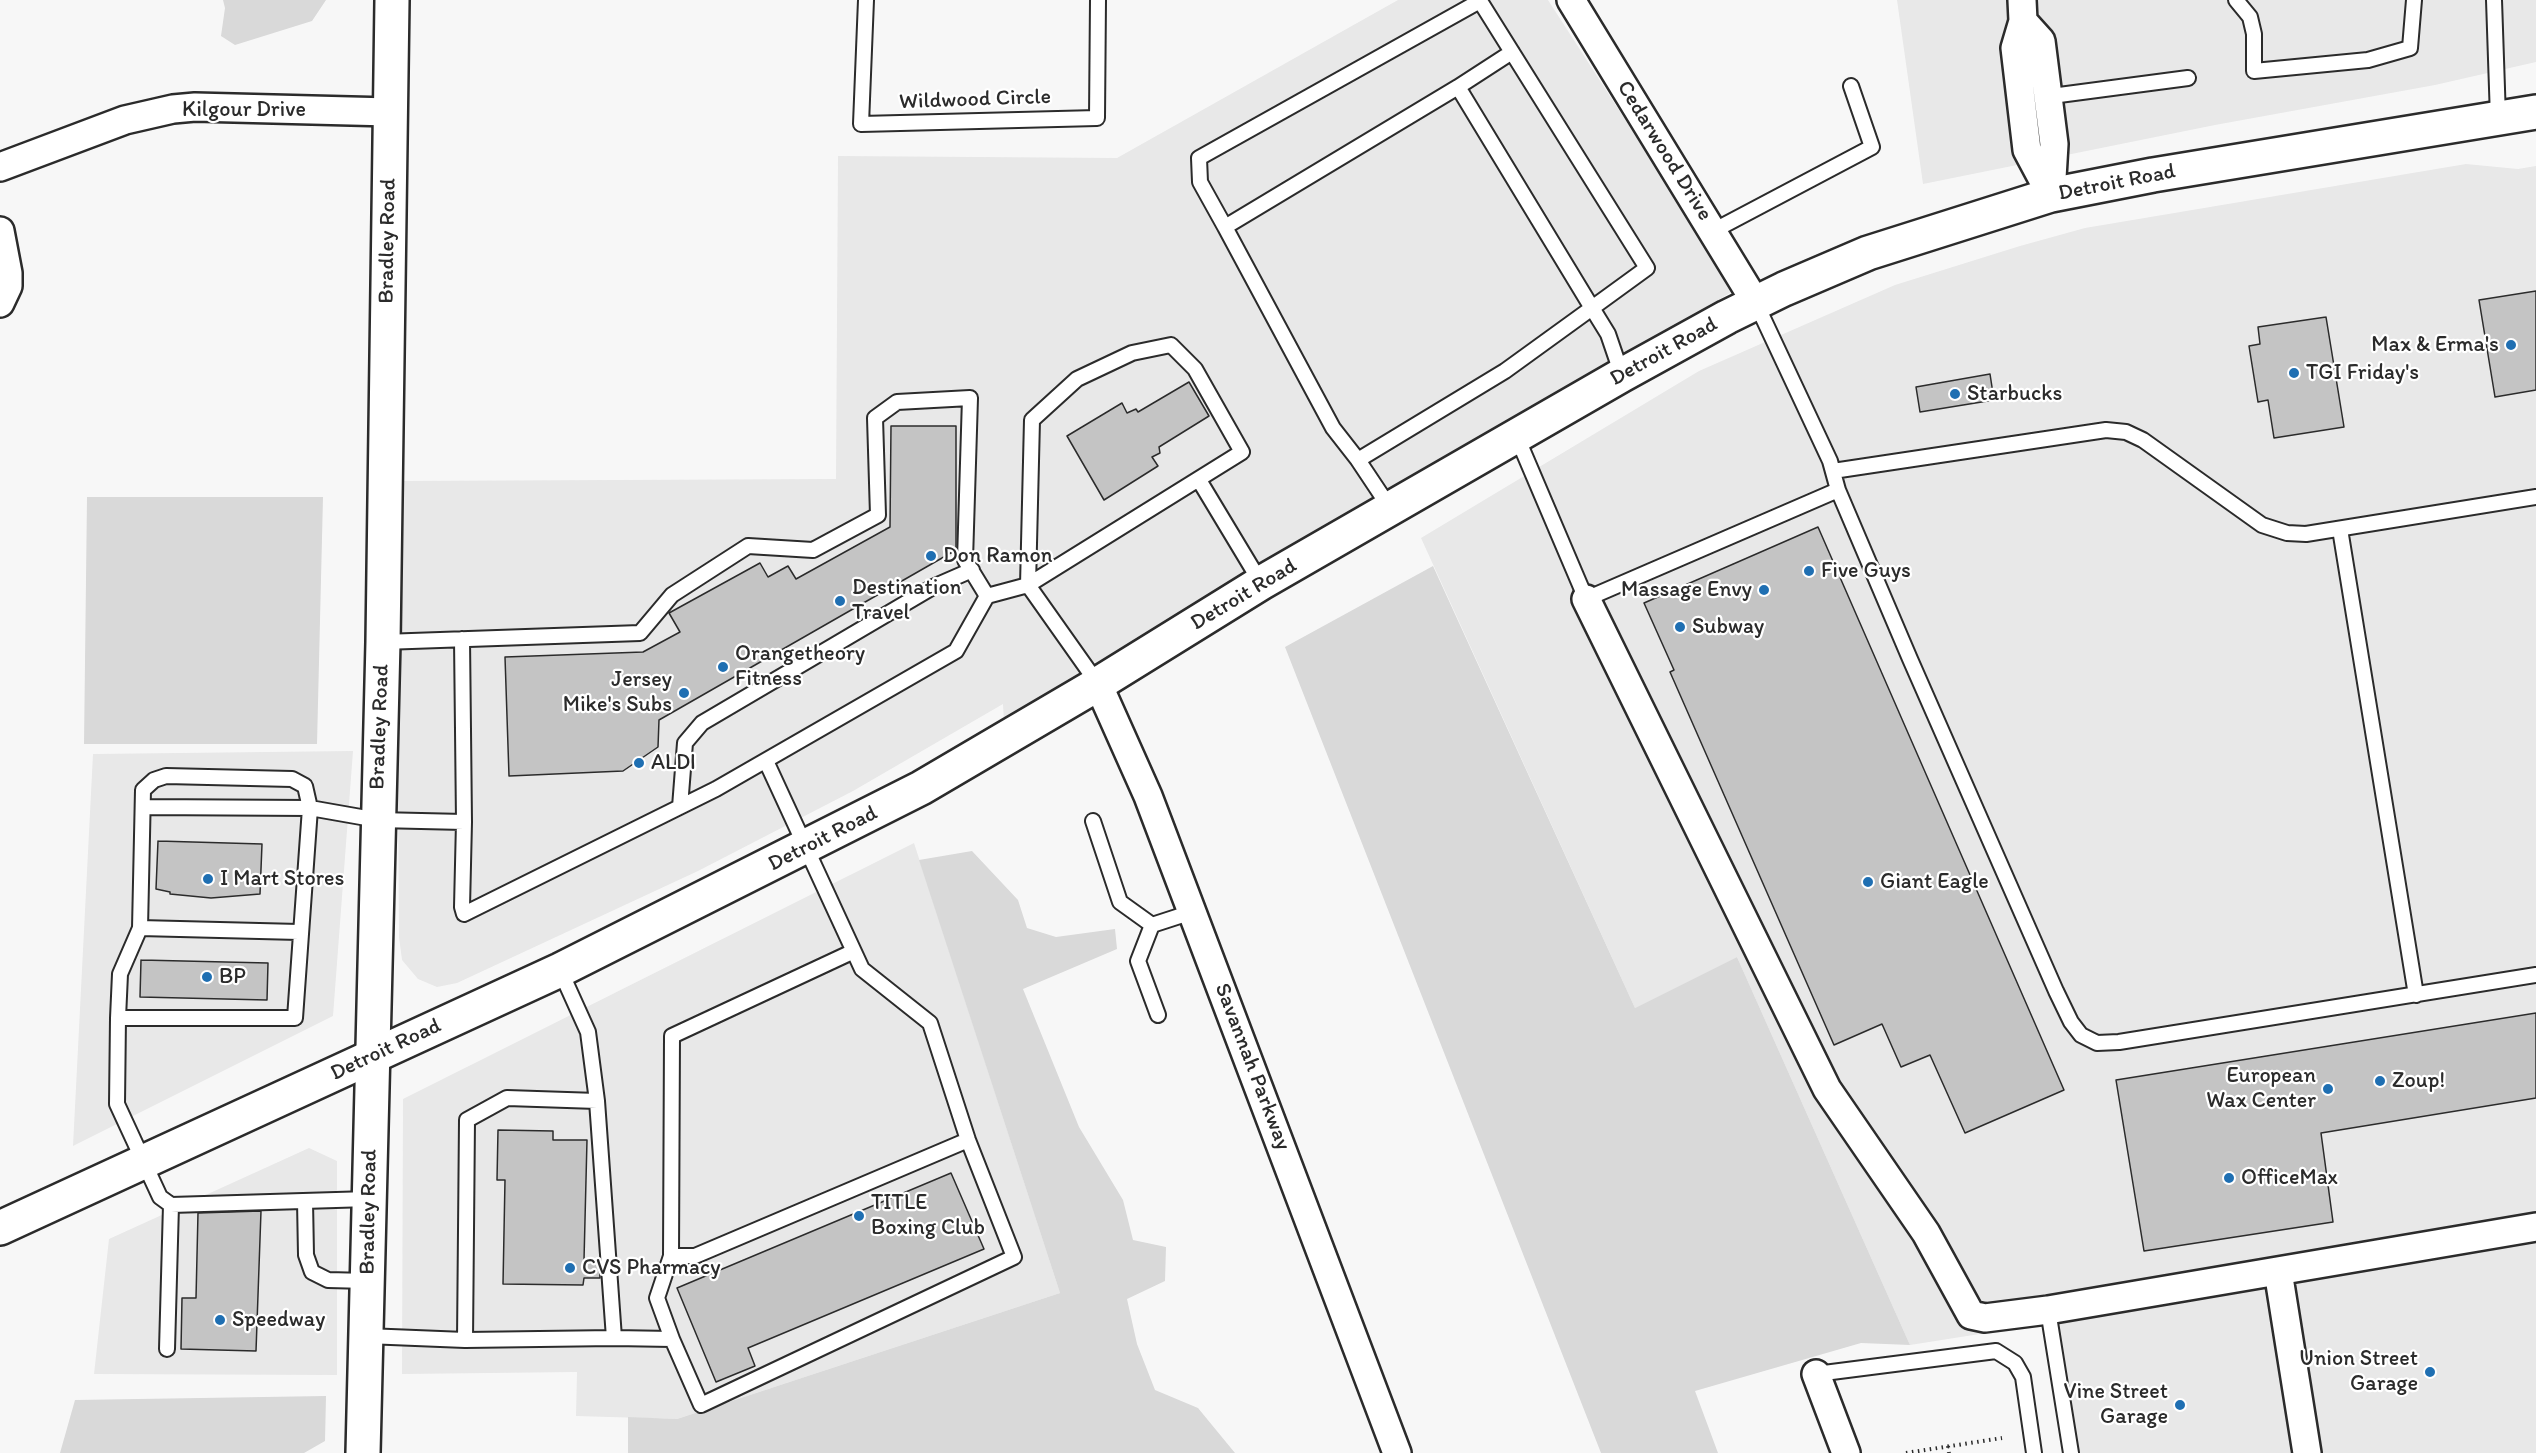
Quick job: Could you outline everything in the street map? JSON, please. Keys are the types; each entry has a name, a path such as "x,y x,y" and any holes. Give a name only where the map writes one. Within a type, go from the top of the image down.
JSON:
{"main road":[{"name":"Bradley Road","path":"363,1453 383,642 392,0"},
{"name":"Detroit Road","path":"0,1228 560,970 921,788 1098,684 1261,583 1622,375 1756,303 1868,253 2051,195 2152,175 2536,112"}],"street":[{"name":"Cedarwood Drive","path":"1570,0 1756,303"},
{"path":"2023,10 2041,41 2054,144 2051,195"},
{"path":"2023,10 2015,48 2027,150 2051,195"},
{"name":"Kilgour Drive","path":"0,167 125,120 173,109 195,107 390,112"},
{"path":"0,231 8,286 0,303"},
{"path":"1586,599 1827,1089 1926,1233 1958,1287 1966,1310 1977,1317 1985,1318 2048,1310 2536,1227"},
{"name":"Savannah Parkway","path":"1098,684 1122,732 1192,912 1397,1453"},
{"path":"2278,1271 2307,1453"},
{"path":"1816,1374 1846,1453"}],"lane":[{"name":"Wildwood Circle","path":"866,0 861,124 1097,118 1098,0"},
{"path":"2236,0 2236,4 2250,17 2254,34 2254,71 2368,60 2410,48 2414,0"},
{"path":"2494,0 2498,118"},
{"path":"1358,460 1505,371 1647,268 1480,1 1199,158 1200,182 1333,428 1358,460 1391,510"},
{"path":"1226,227 1512,52"},
{"path":"2021,100 2188,78"},
{"path":"1713,231 1872,147 1851,86"},
{"path":"1458,87 1608,334 1622,375"},
{"path":"1756,303 1833,471 1838,490 2070,1022 2081,1035 2097,1043 2119,1042 2536,975"},
{"path":"462,639 464,822 462,907 464,914 680,807 766,761 956,651 987,596 1028,585 1242,452 1194,369 1171,345 1132,353 1077,379 1032,420 1028,585 1098,684"},
{"path":"383,642 640,633 672,595 748,546 813,550 878,515 875,418 897,402 970,398 965,560 987,596"},
{"path":"1833,471 2086,431 2116,431 2134,435 2153,446 2270,529 2296,534 2536,497"},
{"path":"1517,436 1586,599 1838,490"},
{"path":"1199,480 1261,583"},
{"path":"2340,529 2416,995"},
{"path":"680,807 685,743 702,723 933,587 972,570"},
{"path":"766,761 807,847 852,952 862,969 930,1023 968,1140 1014,1257 701,1405 672,1340 657,1298 671,1256 672,1036 852,952"},
{"path":"118,1018 295,1018 299,932 310,808 304,786 292,778 166,776 154,780 143,790 140,928 120,974 118,1018 117,1104 160,1197 171,1205 369,1199"},
{"path":"143,807 310,808 378,820 464,822"},
{"path":"1093,821 1120,902 1152,925"},
{"path":"1152,925 1192,912"},
{"path":"1152,925 1138,961 1158,1015"},
{"path":"140,928 299,932"},
{"path":"560,970 588,1032 597,1101 614,1338"},
{"path":"465,1340 467,1120 507,1098 597,1101"},
{"path":"671,1256 695,1256 968,1140"},
{"path":"305,1201 306,1255 312,1272 328,1280 367,1281"},
{"path":"167,1349 171,1205"},
{"path":"2048,1310 2072,1453"},
{"path":"366,1336 465,1340 614,1338 672,1340"},
{"path":"1816,1374 1996,1352 2015,1363 2023,1377 2034,1453"}],"path":[{"path":"1906,1453 2002,1438"},
{"path":"1948,1446 1949,1453"}],"shaded area":[{"path":"223,0 326,0 312,21 235,45 221,36 225,8"},
{"path":"1398,0 1548,0 1735,290 1004,722 1003,704 853,791 698,871 457,983 437,987 418,979 402,960 399,937 396,481 836,479 838,156 1117,158"},
{"path":"1897,0 2536,0 2536,62 2435,85 2215,125 1923,184"},
{"path":"2466,164 2518,169 2536,166 2536,1453 2064,1453 2043,1324 1910,1345 1737,957 1635,1008 1421,538 1699,371 1895,285 2085,228"},
{"path":"87,497 323,497 317,744 84,744"},
{"path":"1433,566 1635,1008 1737,957 1910,1345 1861,1343 1695,1391 1718,1453 1601,1453 1285,647"},
{"path":"353,751 333,1016 73,1146 93,754"},
{"path":"914,843 1060,1293 677,1419 576,1416 577,1372 402,1374 403,1099"},
{"path":"972,851 1018,900 1027,928 1056,937 1115,929 1117,949 1023,989 1079,1127 1123,1200 1133,1240 1166,1247 1165,1281 1127,1299 1137,1344 1155,1390 1198,1408 1235,1453 628,1453 628,1417 677,1419 1060,1293 919,860"},
{"path":"309,1148 337,1161 337,1375 94,1374 109,1239"},
{"path":"326,1396 325,1441 304,1453 60,1453 75,1400"}],"building":[{"name":"Max & Erma's","path":"2536,291 2536,390 2495,397 2479,300"},
{"name":"TGI Friday's","path":"2326,317 2344,427 2274,438 2268,400 2258,402 2249,346 2260,344 2258,327"},
{"name":"Starbucks","path":"1990,374 1994,400 1920,412 1916,387"},
{"path":"1189,382 1209,416 1159,447 1160,453 1152,457 1158,466 1104,500 1067,436 1122,403 1127,413 1136,409 1138,412"},
{"path":"891,426 956,426 956,550 659,720 658,747 623,771 509,776 505,657 643,652 680,632 669,613 760,563 768,577 788,566 796,579 890,527"},
{"name":"Giant Eagle","path":"1818,527 2064,1090 1965,1133 1930,1055 1901,1067 1882,1024 1834,1045 1670,672 1674,670 1644,603"},
{"path":"158,841 262,844 260,894 211,898 170,894 170,892 156,889"},
{"path":"141,960 268,963 267,1000 140,997"},
{"name":"OfficeMax","path":"2536,1013 2536,1098 2321,1133 2333,1222 2144,1251 2116,1080"},
{"name":"CVS Pharmacy","path":"498,1130 553,1131 553,1140 587,1140 584,1260 599,1261 600,1278 584,1278 583,1285 503,1284 505,1180 497,1180"},
{"path":"951,1173 984,1249 748,1348 755,1366 716,1382 677,1288"},
{"path":"261,1211 256,1351 181,1349 182,1298 196,1298 198,1213"}],"place":[{"name":"Max & Erma's","path":"2511,345"},
{"name":"TGI Friday's","path":"2294,373"},
{"name":"Starbucks","path":"1955,394"},
{"name":"Don Ramon","path":"931,556"},
{"name":"Five Guys","path":"1809,571"},
{"name":"Massage Envy","path":"1764,590"},
{"name":"Destination Travel","path":"840,601"},
{"name":"Subway","path":"1680,627"},
{"name":"Orangetheory Fitness","path":"723,667"},
{"name":"Jersey Mike's Subs","path":"684,693"},
{"name":"ALDI","path":"639,763"},
{"name":"I Mart Stores","path":"208,879"},
{"name":"Giant Eagle","path":"1868,882"},
{"name":"BP","path":"207,977"},
{"name":"Zoup!","path":"2380,1081"},
{"name":"European Wax Center","path":"2328,1089"},
{"name":"OfficeMax","path":"2229,1178"},
{"name":"TITLE Boxing Club","path":"859,1216"},
{"name":"CVS Pharmacy","path":"570,1268"},
{"name":"Speedway","path":"220,1320"},
{"name":"Union Street Garage","path":"2430,1372"},
{"name":"Vine Street Garage","path":"2180,1405"}]}
